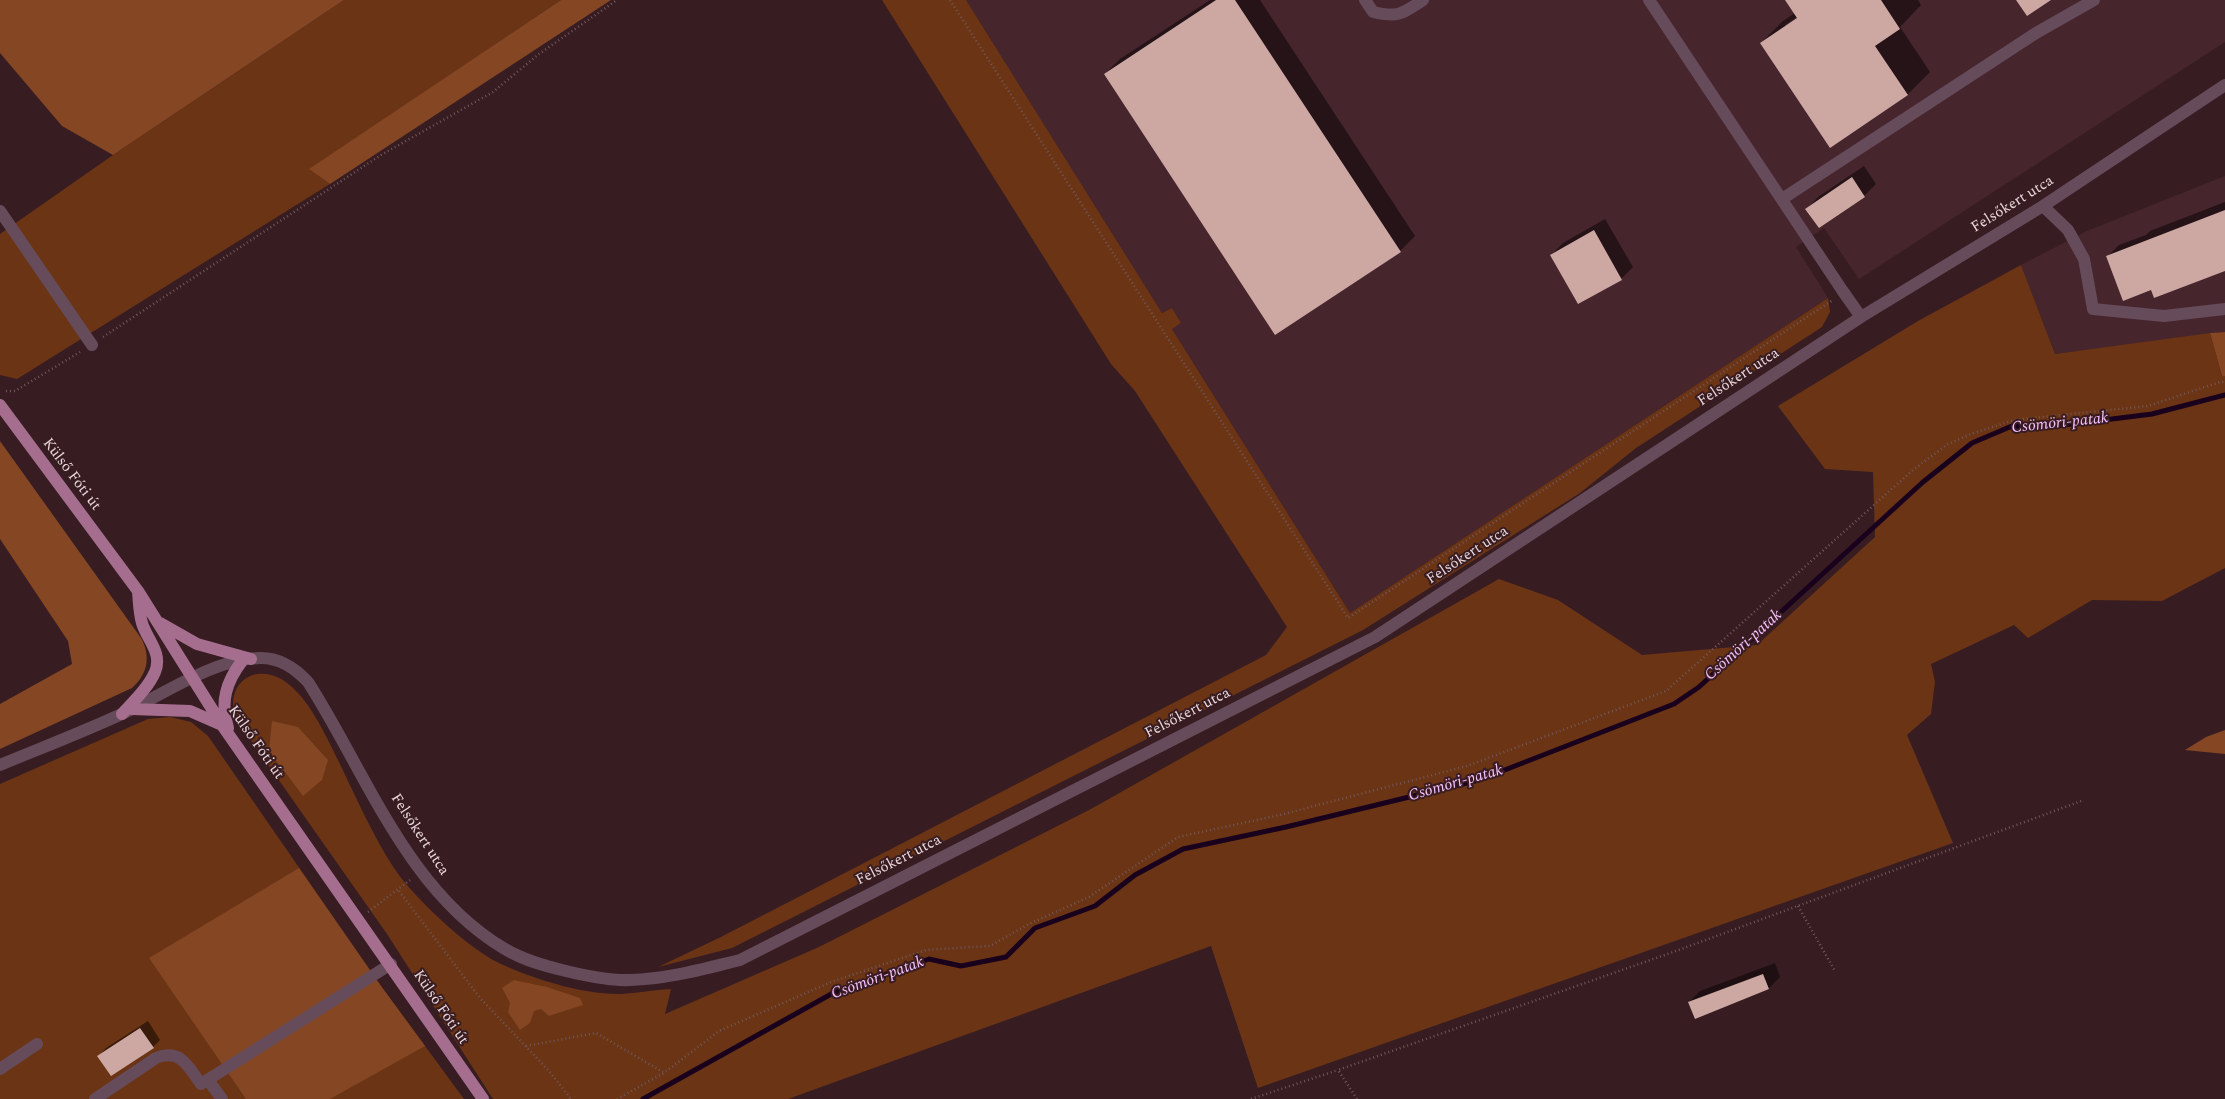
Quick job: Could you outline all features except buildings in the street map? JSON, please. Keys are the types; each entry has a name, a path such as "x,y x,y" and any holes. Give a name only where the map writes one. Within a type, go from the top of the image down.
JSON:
{"main road":[{"name":"Külső Fóti út","path":"0,405 138,591 230,737 391,964 483,1099"},
{"path":"127,712 148,684 155,671 157,662 153,645 143,624 138,591"},
{"path":"159,623 198,644 246,660 229,680 224,697 224,717 230,737"},
{"path":"127,712 190,711 222,725"}],"street":[{"path":"1365,0 1373,12 1387,15 1400,15 1423,0"},
{"path":"1649,0 1844,293 1862,317"},
{"path":"1782,199 2036,34 2094,0"},
{"name":"Felsőkert utca","path":"0,765 127,712 192,678 215,668 246,660 268,659 284,663 297,671 308,682 405,849 435,890 473,928 506,950 544,967 584,975 628,980 668,977 740,960 1375,637 1862,317 2043,206 2225,85"},
{"path":"2043,206 2068,230 2084,259 2093,309 2164,316 2225,309"},
{"path":"0,211 92,345"},
{"path":"95,1099 110,1095 156,1058 163,1055 171,1054 185,1062 201,1084 391,964"},
{"path":"0,1069 37,1044"},
{"path":"208,1080 222,1099"}],"path":[{"path":"0,391 15,391 92,345 381,155 493,92 539,54 617,0"},
{"path":"950,0 1348,618 1844,293"},
{"path":"617,1099 664,1073 719,1031 831,982 926,950 990,946 1029,924 1089,897 1178,837 1280,815 1467,766 1666,691 1913,470 1948,444 1974,433 2014,420 2148,406 2225,382"},
{"path":"1250,1099 1338,1070 1798,906 2084,800"},
{"path":"358,918 399,891 421,871"},
{"path":"399,891 480,998 549,1071 571,1099"},
{"path":"1798,906 1835,971"},
{"path":"526,1046 596,1033 664,1073"},
{"path":"1338,1070 1357,1099"}],"shaded area":[{"path":"0,0 344,0 113,155 62,126 0,53"},
{"path":"344,0 561,0 310,169 330,184 17,379 0,375 0,234 113,155"},
{"path":"561,0 611,0 330,184 309,169"},
{"path":"882,0 966,0 1162,313 1172,308 1181,323 1172,329 1350,613 1828,298 1830,312 1822,327 1636,448 1580,493 1363,630 732,948 658,967 721,937 1266,655 1287,627 1135,391 1111,364"},
{"path":"966,0 2225,0 2225,42 1859,279 1824,228 1796,247 1828,298 1350,613 1172,329 1181,323 1172,308 1162,313"},
{"path":"2225,176 2225,332 2055,354 2021,265 2087,231"},
{"path":"2021,265 2055,354 2210,333 2222,376 2225,376 2225,568 2162,601 2092,600 2028,638 2014,625 1931,664 1935,682 1931,714 1907,735 1953,843 1258,1088 1211,946 788,1099 493,1099 387,934 238,722 234,711 233,701 235,692 240,684 255,674 266,674 277,677 297,691 320,725 367,821 393,866 411,890 447,926 474,947 499,963 512,969 575,989 607,994 621,994 671,989 665,1014 819,947 1091,809 1499,579 1558,600 1642,655 1757,645 1875,537 1873,472 1825,469 1778,406 1918,321"},
{"path":"2225,332 2225,376 2222,376 2210,333"},
{"path":"0,441 141,638 147,658 145,671 142,677 132,688 0,749 0,704 72,664 68,641 0,539"},
{"path":"170,717 191,722 208,736 381,986 464,1099 0,1099 0,784 148,719"},
{"path":"272,721 298,727 328,760 322,780 303,796 269,751"},
{"path":"2225,730 2225,754 2185,750 2206,737"},
{"path":"299,868 381,986 425,1046 330,1099 246,1099 149,958"},
{"path":"514,980 547,987 580,998 583,1005 549,1016 541,1009 534,1011 530,1023 520,1030 508,1012 510,1003 502,988"}],"waterway":[{"name":"Csömöri-patak","path":"643,1099 833,993 929,959 961,966 1006,957 1035,928 1095,906 1135,875 1183,849 1286,827 1479,780 1674,704 1699,687 1923,482 1972,443 2012,426 2048,427 2152,414 2225,395"}]}
